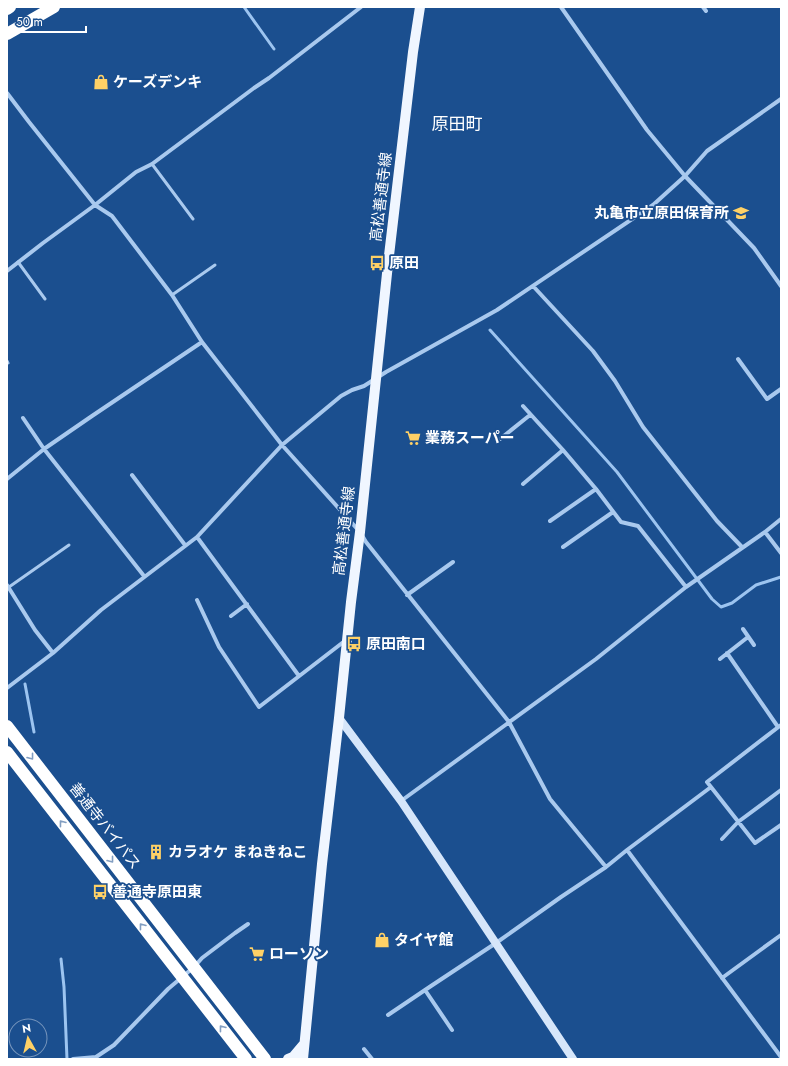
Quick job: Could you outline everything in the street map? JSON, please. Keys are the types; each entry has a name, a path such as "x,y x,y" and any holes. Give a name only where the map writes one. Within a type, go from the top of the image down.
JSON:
{"highway":[{"path":"7,34 54,7"},
{"name":"善通寺バイパス","path":"7,726 263,1057"},
{"path":"7,752 246,1059"}],"main road":[{"name":"高松善通寺線","path":"302,1059 321,872 340,718 351,602 360,532 390,250 412,60 420,7"},
{"path":"288,1059 293,1057 304,1044"},
{"path":"263,1057 273,1059"}],"street":[{"path":"561,7 647,130 685,176 754,248 781,286"},
{"path":"7,271 42,243 95,205 136,172 152,164 269,78 360,8"},
{"path":"7,93 95,205 112,216 172,295 202,342 282,446 360,532 366,542 509,722 550,799 606,867"},
{"path":"7,688 53,653 101,610 197,536 282,446 341,396 364,386 386,372 497,310 534,286 653,205 685,176 708,151 781,99"},
{"path":"534,286 593,351 615,381 643,427 717,521 742,547"},
{"path":"7,479 44,449 98,411 202,342"},
{"path":"738,360 767,399 781,389"},
{"path":"522,406 563,450 596,489 621,522 638,526 686,587"},
{"path":"500,440 530,415"},
{"path":"23,418 44,449 144,576"},
{"path":"523,484 563,450"},
{"path":"132,476 185,546"},
{"path":"550,521 596,489"},
{"path":"563,547 613,512"},
{"path":"401,801 596,659 686,587 765,532 781,519"},
{"path":"765,532 781,553"},
{"path":"197,536 300,676"},
{"path":"407,594 453,562"},
{"path":"8,586 36,630 53,653"},
{"path":"197,600 219,647 258,707 348,639"},
{"path":"231,616 247,604"},
{"path":"743,629 754,645"},
{"path":"720,659 748,636"},
{"path":"727,653 780,726 708,782 755,844 781,825"},
{"path":"340,718 401,801 573,1059"},
{"path":"388,1016 606,867 711,787"},
{"path":"722,839 738,822 781,790"},
{"path":"627,850 781,1057"},
{"path":"73,1059 96,1057 114,1045 168,989 183,978 202,958 248,924"},
{"path":"722,978 781,935"},
{"path":"424,990 452,1030"},
{"path":"364,1049 372,1059"}],"lane":[{"path":"152,164 193,219"},
{"path":"18,262 45,299"},
{"path":"172,295 215,264"},
{"path":"8,586 69,545"}],"waterway":[{"path":"244,7 274,49"},
{"path":"490,330 617,472 712,599 721,607 732,603 756,585 781,577"},
{"path":"25,684 34,732"},
{"path":"61,959 64,987 67,1059"}],"place":[{"name":"ケーズデンキ","path":"101,82"},
{"name":"丸亀市立原田保育所","path":"741,213"},
{"name":"原田","path":"377,263"},
{"name":"業務スーパー","path":"413,438"},
{"name":"原田南口","path":"354,644"},
{"name":"カラオケ まねきねこ","path":"156,852"},
{"name":"善通寺原田東","path":"100,892"},
{"name":"タイヤ館","path":"382,940"},
{"name":"ローソン","path":"257,954"}],"district":[{"name":"原田町","path":"457,124"}]}
